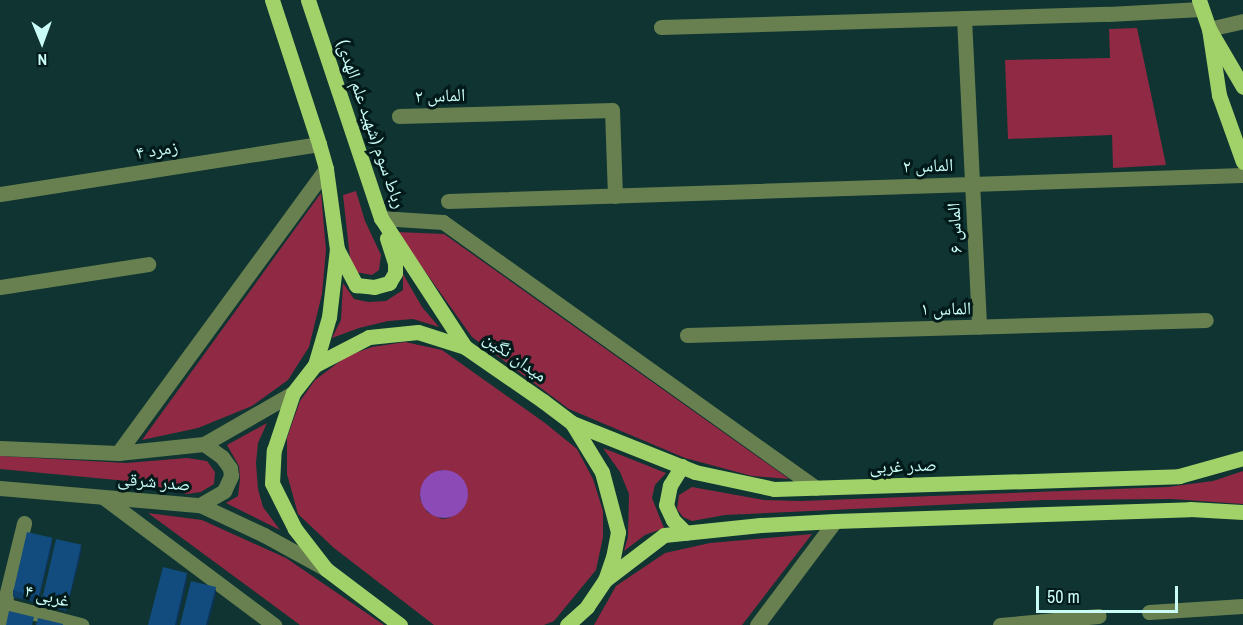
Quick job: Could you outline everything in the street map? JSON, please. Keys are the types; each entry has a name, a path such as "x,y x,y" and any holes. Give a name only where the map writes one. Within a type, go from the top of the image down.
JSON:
{"main road":[{"path":"272,0 326,169 337,249 329,317 315,365"},
{"name":"رباط سوم (شهید علم الهدی)","path":"308,0 381,218 465,347"},
{"path":"1200,4 1209,29 1243,87"},
{"path":"1209,29 1219,95 1243,162"},
{"path":"337,249 356,285 374,287 389,284 395,273 395,262 381,218"},
{"name":"میدان نگین","path":"400,625 326,569 295,529 272,483 274,450 293,393 315,365 369,338 418,332 465,347 572,423 602,472 618,532 614,557 605,580 587,608 567,625"},
{"name":"صدر غربی","path":"572,423 681,466 774,489 1179,476 1243,458"},
{"path":"681,466 670,485 666,504 673,520 686,532"},
{"path":"605,580 664,535 686,532 835,521 1190,509 1243,512"}],"street":[{"path":"660,27 964,18 1200,4"},
{"name":"الماس ۶","path":"964,18 979,327"},
{"path":"1209,29 1243,21"},
{"name":"الماس ۲","path":"399,116 612,110 615,196"},
{"name":"زمرد ۴","path":"0,194 319,144"},
{"path":"118,453 326,169"},
{"name":"الماس ۲","path":"448,201 1243,175"},
{"path":"381,218 443,222 816,488"},
{"path":"0,287 148,264"},
{"name":"الماس ۱","path":"687,335 1206,320"},
{"name":"صدر شرقی","path":"0,448 118,453 204,444 293,393"},
{"path":"200,505 224,491 231,476 230,468 222,457 204,444"},
{"name":"صدر شرقی","path":"0,488 200,505 264,535 326,569"},
{"path":"102,497 274,625"},
{"path":"757,625 835,521"},
{"path":"0,621 24,523"},
{"name":"۴ غربی","path":"4,605 81,625"},
{"path":"1149,612 1243,606"},
{"path":"582,625 587,608"},
{"path":"1000,625 1099,616"}],"shaded area":[{"path":"1137,28 1166,165 1113,168 1112,135 1008,139 1005,60 1110,58 1109,29"},
{"path":"356,191 365,221 381,255 379,270 372,275 355,272 350,258 343,195"},
{"path":"321,193 326,250 322,294 309,347 288,380 252,406 198,428 142,440"},
{"path":"397,232 444,234 789,479 752,476 685,458 569,409 472,337"},
{"path":"403,274 422,307 439,327 413,319 388,321 332,338 341,320 343,283 354,299 368,302 386,301 403,290"},
{"path":"405,342 442,350 545,423 577,449 593,479 603,511 603,537 596,570 554,621 544,625 434,625 334,548 298,514 287,474 287,438 300,401 315,380 347,356 372,347","holes":["441,470 449,471 468,494 463,509 449,518 442,519 427,512 420,499 420,491 427,477"]},
{"path":"267,423 258,443 256,463 258,489 263,507 280,530 226,503 238,496 240,479 239,466 227,445"},
{"path":"603,448 666,473 655,485 652,498 664,528 645,535 624,551 628,537 629,494 620,472"},
{"path":"0,456 126,463 187,458 207,461 215,472 214,484 201,492 187,494 138,482 0,469"},
{"path":"439,470 449,470 461,477 468,489 468,499 461,511 449,518 439,518 424,507 420,499 420,489 431,474"},
{"path":"1243,471 1243,504 1172,499 1045,500 725,515 692,521 683,517 677,509 679,495 692,487 764,500 801,501 1168,487 1213,481"},
{"path":"148,513 202,520 286,558 384,625 300,625"},
{"path":"812,534 742,625 594,625 616,586 665,553 710,543"}],"building":[{"path":"27,532 52,538 39,596 14,590"},
{"path":"56,539 81,545 68,603 43,597"},
{"path":"163,567 187,573 175,625 148,625"},
{"path":"191,581 216,587 206,625 180,625"},
{"path":"9,611 34,617 32,625 6,625"},
{"path":"38,618 63,624 63,625 36,625"}]}
